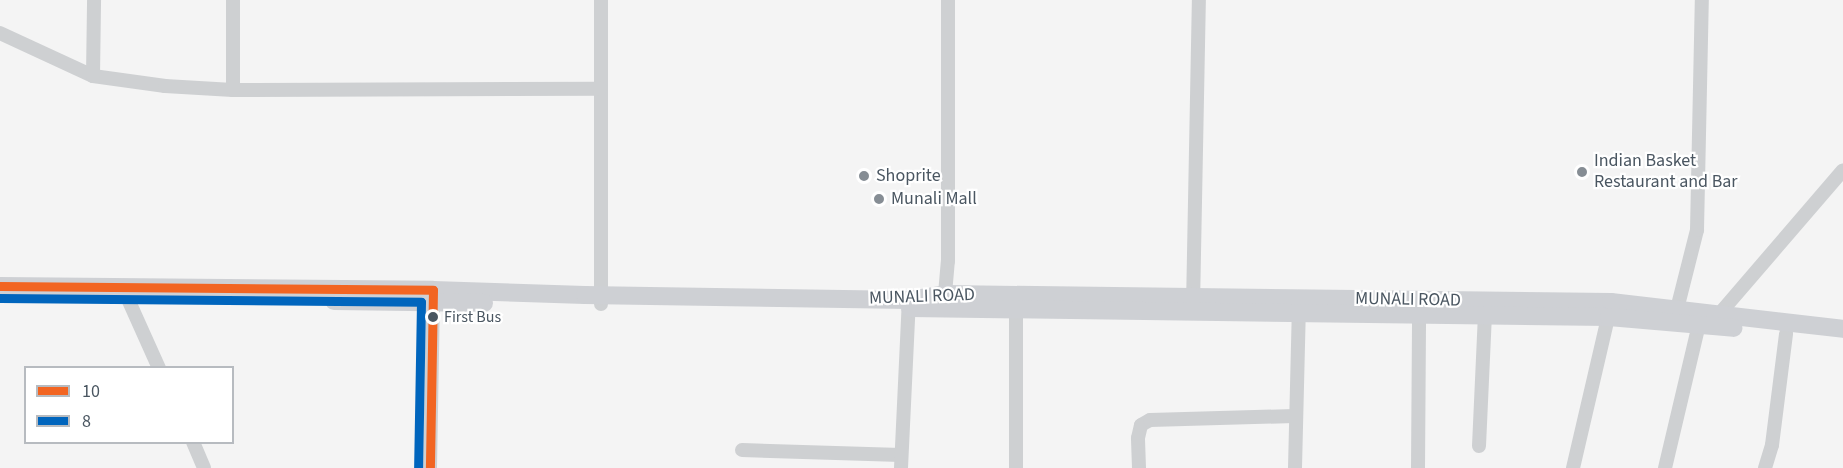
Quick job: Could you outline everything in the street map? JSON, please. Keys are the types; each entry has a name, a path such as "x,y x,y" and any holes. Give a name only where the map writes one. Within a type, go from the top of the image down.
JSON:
{"main road":[{"name":"MUNALI ROAD","path":"0,285 124,292"},
{"name":"MUNALI ROAD","path":"0,295 124,292 909,304 1193,303 1610,309 1675,315 1843,341"},
{"name":"MUNALI ROAD","path":"909,304 945,294 1016,303"},
{"name":"MUNALI ROAD","path":"1419,307 1485,315 1610,309"},
{"name":"MUNALI ROAD","path":"1709,321 1843,329"}],"street":[{"path":"93,76 94,0"},
{"path":"232,90 233,0"},
{"path":"601,0 601,299"},
{"path":"945,294 948,261 948,0"},
{"path":"1193,303 1199,0"},
{"path":"1675,315 1697,230 1702,0"},
{"path":"0,33 93,76 165,86 232,90 600,89"},
{"path":"1665,468 1709,321 1843,170"},
{"path":"124,292 158,366"},
{"path":"430,468 433,296"},
{"path":"1016,303 1016,468"},
{"path":"742,450 901,462 909,304"},
{"path":"1295,468 1294,416 1299,305"},
{"path":"1418,468 1419,307"},
{"path":"1574,468 1610,309"},
{"path":"1479,446 1485,315"},
{"path":"1765,468 1772,445 1786,334"},
{"path":"1139,468 1138,438 1141,425 1150,420 1294,416"},
{"path":"194,444 204,468"}],"transit line":[{"name":"10","path":"0,286 433,290 430,468"},
{"name":"8","path":"0,298 421,302 418,468"}],"place":[{"name":"Indian Basket Restaurant and Bar","path":"1582,172"},
{"name":"Shoprite","path":"864,176"},
{"name":"Munali Mall","path":"879,199"},
{"name":"First Bus","path":"433,317"}]}
